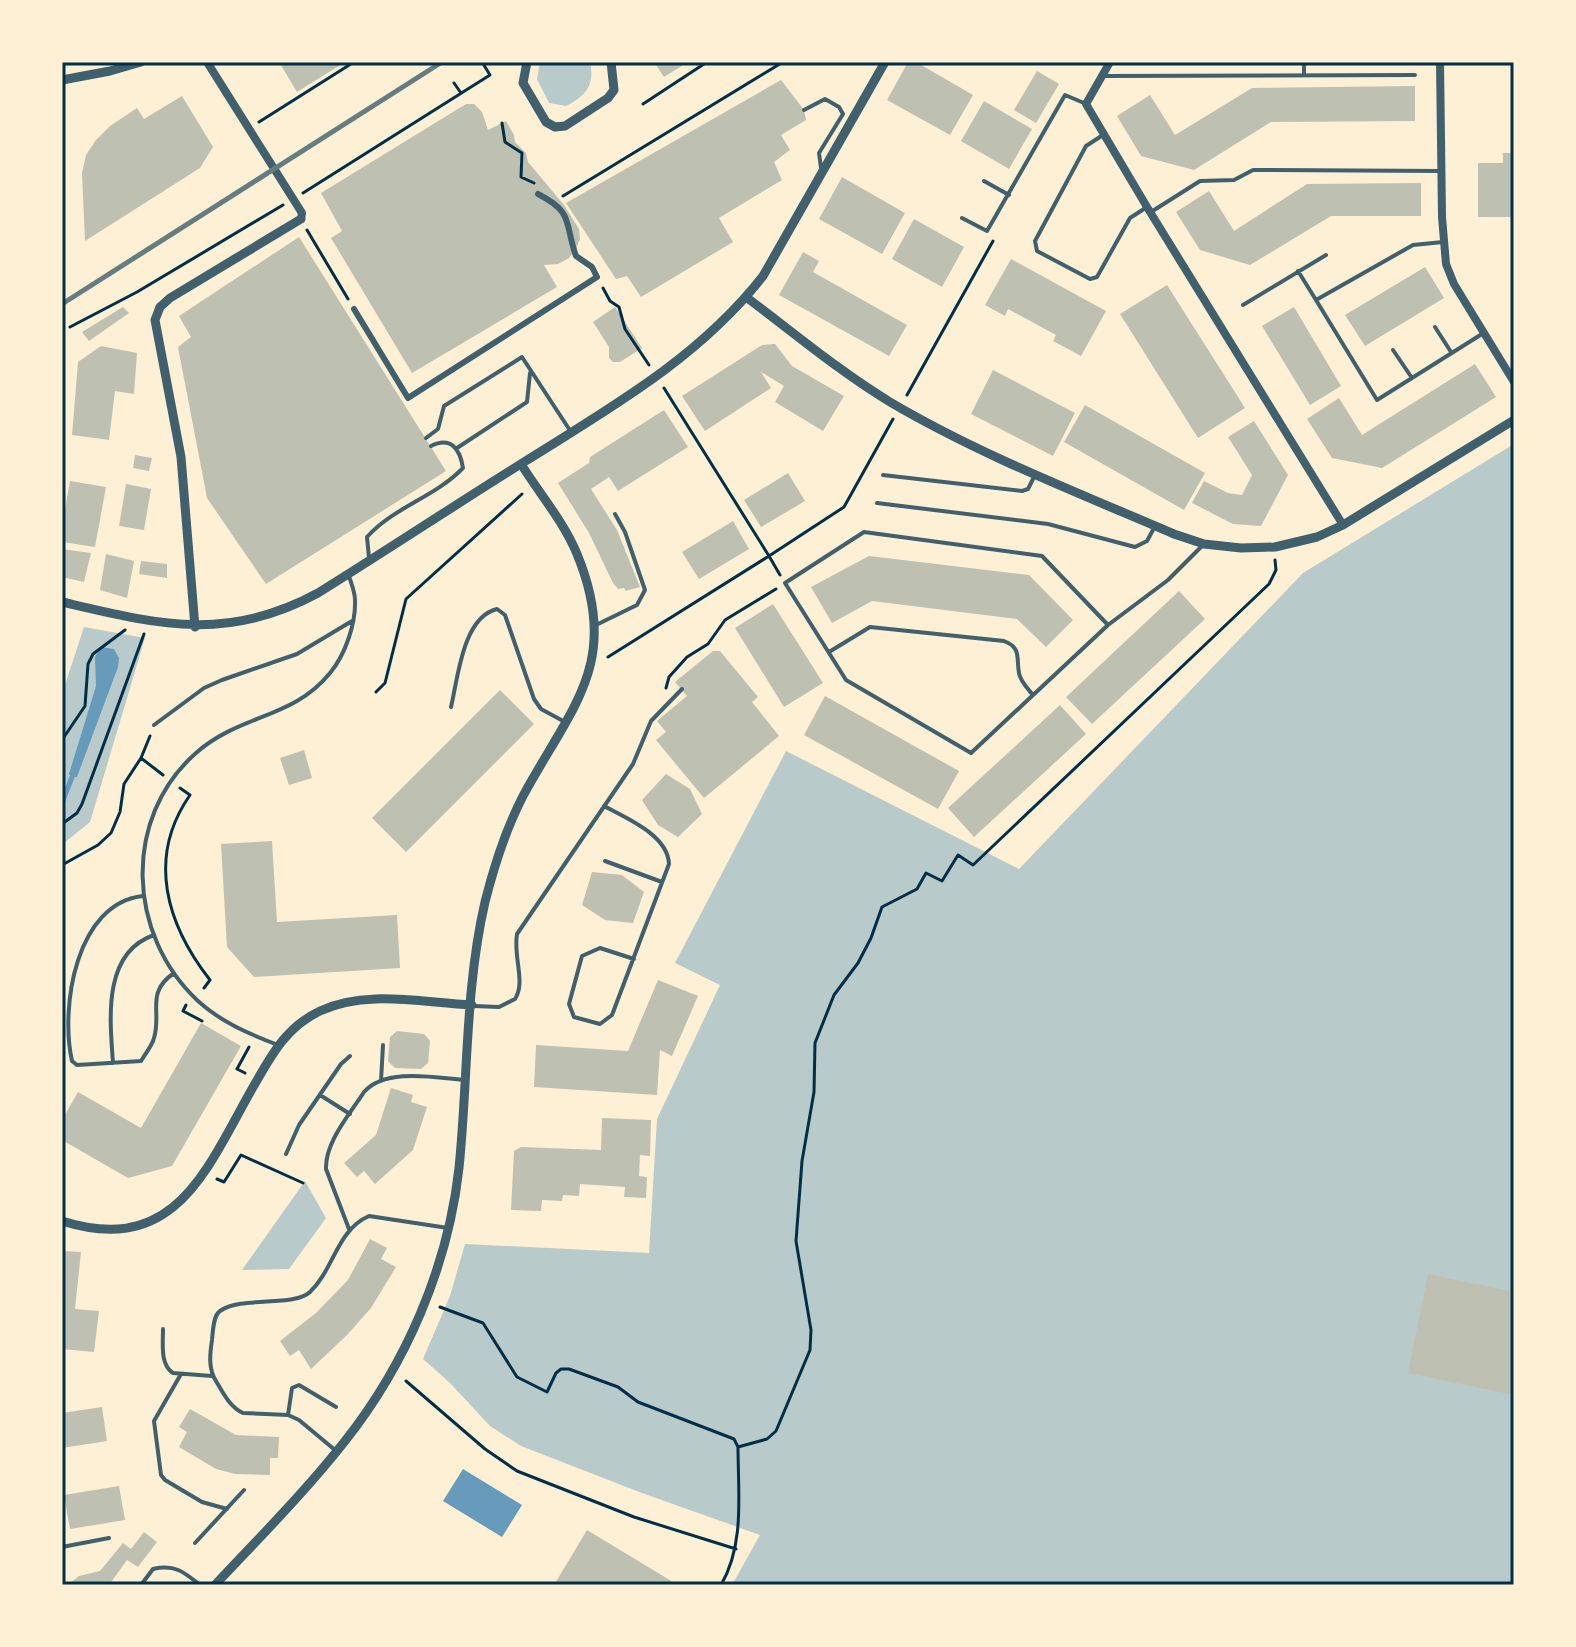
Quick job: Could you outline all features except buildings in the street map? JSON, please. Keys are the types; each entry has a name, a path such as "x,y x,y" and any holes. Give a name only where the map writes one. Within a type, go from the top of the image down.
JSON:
{"street":[{"path":"62,80 141,62"},
{"path":"195,627 181,457 155,320 160,307 170,298 301,219 302,213 207,62"},
{"path":"527,62 523,69 523,83 546,122 555,127 565,126 608,98 614,90 611,62"},
{"path":"62,602 132,618 195,627 229,624 271,614 304,601 349,574 572,432 686,356 746,297 763,276 885,62"},
{"path":"1110,62 1086,104 1343,525"},
{"path":"1440,62 1443,242 1449,274 1514,382"},
{"path":"354,309 408,398 597,277 592,267 576,256 567,218 560,206 538,194"},
{"path":"746,297 840,369 951,435 1155,526 1204,544 1241,548 1275,547 1317,537 1343,525 1514,420"},
{"path":"215,1585 337,1451 381,1391 425,1302 448,1229 459,1168 480,929 495,865 522,798 586,685 594,645 589,591 575,549 521,464"},
{"path":"62,1221 99,1230 123,1230 150,1223 175,1207 197,1183 278,1045 298,1025 318,1012 351,1001 374,999 472,1005"}],"lane":[{"path":"1304,62 1304,75"},
{"path":"1102,76 1415,75"},
{"path":"962,218 987,231 1065,95 1086,104"},
{"path":"804,110 825,99 839,107 843,114 819,153 822,174"},
{"path":"1103,135 1086,146 1035,241 1037,251 1090,279 1097,277 1130,218 1200,181 1234,180 1253,170 1441,171"},
{"path":"984,181 1009,195"},
{"path":"1316,300 1413,245 1443,242"},
{"path":"1243,305 1326,255"},
{"path":"1298,271 1377,400 1484,333"},
{"path":"1435,327 1452,352"},
{"path":"1393,350 1412,378"},
{"path":"426,438 438,429 444,406 451,400 522,357 572,432"},
{"path":"457,448 527,402 531,370"},
{"path":"369,560 367,537 380,523 452,479 463,468 457,448 443,441 431,446"},
{"path":"883,475 1022,491 1028,489 1036,474"},
{"path":"877,503 1048,524 1135,547 1147,541 1155,526"},
{"path":"594,626 637,605 645,590 615,514"},
{"path":"1108,625 1042,556 864,532 785,583 846,680 971,753 1108,625 1168,580 1204,544"},
{"path":"278,1045 221,1019 190,993 175,973 154,935 143,896 144,844 153,809 166,785 197,752 228,729 306,698 331,672 342,656 352,621 355,599 349,574"},
{"path":"451,707 469,632 492,610 497,609 505,615 534,699 541,709 567,723"},
{"path":"154,725 204,688 297,654 352,621"},
{"path":"829,652 870,627 1004,641 1012,644 1017,651 1020,657 1018,672 1033,695"},
{"path":"472,1005 499,1007 515,999 521,983 515,953 517,934 633,764 651,721 682,689"},
{"path":"604,806 643,829 665,848 669,864 634,959 612,1015 600,1024 574,1017 569,1004 582,956 600,948 634,959"},
{"path":"605,861 662,882"},
{"path":"143,896 123,899 100,921 84,945 70,987 72,1061 77,1065 141,1061 154,1037 160,985 175,973"},
{"path":"113,1063 110,1006 114,983 133,947 154,935"},
{"path":"381,1081 383,1045"},
{"path":"286,1154 299,1125 350,1056"},
{"path":"349,1229 326,1169 326,1161 350,1114 369,1086 403,1077 466,1080"},
{"path":"320,1095 350,1114"},
{"path":"337,1451 299,1420 288,1415 243,1413 237,1410 212,1376 215,1319 220,1311 241,1304 304,1296 322,1275 349,1229 361,1219 377,1215 448,1229"},
{"path":"163,1329 165,1367 173,1373 212,1376"},
{"path":"181,1374 154,1421 161,1475 202,1502 227,1509"},
{"path":"288,1415 292,1388 299,1385 336,1407"},
{"path":"195,1543 244,1490"},
{"path":"62,1547 109,1538"},
{"path":"141,1585 153,1569 170,1566 200,1585"}],"path":[{"path":"249,128 354,62"},
{"path":"482,62 490,75"},
{"path":"643,104 707,62"},
{"path":"553,202 783,62"},
{"path":"454,83 461,93"},
{"path":"502,123 505,142 522,153 521,177 533,183 538,194"},
{"path":"301,219 354,309"},
{"path":"597,277 605,295 619,307 625,329 646,360"},
{"path":"669,395 785,583 725,620 702,650 687,657 669,677 666,688 669,700"},
{"path":"376,692 385,683 406,599 522,494"},
{"path":"608,657 844,507"},
{"path":"738,1447 767,1439 776,1431 810,1350 811,1330 796,1241 802,1161 814,1092 815,1043 834,995 858,963 882,907 917,889 926,873 942,881 958,855 973,865 1269,584 1276,570 1275,560"},
{"path":"62,740 85,706 88,664 93,654 125,630"},
{"path":"62,824 77,813 82,804 144,634"},
{"path":"62,865 98,845 111,833 120,812 124,784 141,758 154,725"},
{"path":"141,758 164,776"},
{"path":"177,785 190,795 177,816 170,841 167,889 182,941 210,980 204,988"},
{"path":"186,1005 183,1011 210,1025"},
{"path":"245,1073 237,1069 250,1045"},
{"path":"216,1178 224,1182 241,1155 303,1183"},
{"path":"440,1307 483,1323 517,1377 527,1384 547,1392 556,1373 569,1369 618,1387 638,1402 734,1439 738,1447 736,1549 731,1569 721,1585"},
{"path":"406,1381 485,1449 517,1471 634,1517 736,1549"}],"shaded area":[{"path":"540,62 590,62 590,83 579,98 566,106 549,103 537,79"},
{"path":"1514,444 1514,1585 732,1585 760,1535 521,1446 490,1426 423,1359 450,1296 465,1244 649,1253 657,1119 720,985 675,963 786,751 1019,869 1303,573"},
{"path":"84,627 145,638 90,822 62,848 62,694"},
{"path":"305,1181 326,1218 289,1269 242,1270"}],"water":[{"path":"101,647 114,649 119,658 118,667 77,777 72,777 69,774 96,686 95,657"},
{"path":"463,1469 522,1505 502,1537 443,1501"}],"waterway":[{"path":"62,803 72,777"}],"railway":[{"path":"62,304 442,62"}]}
